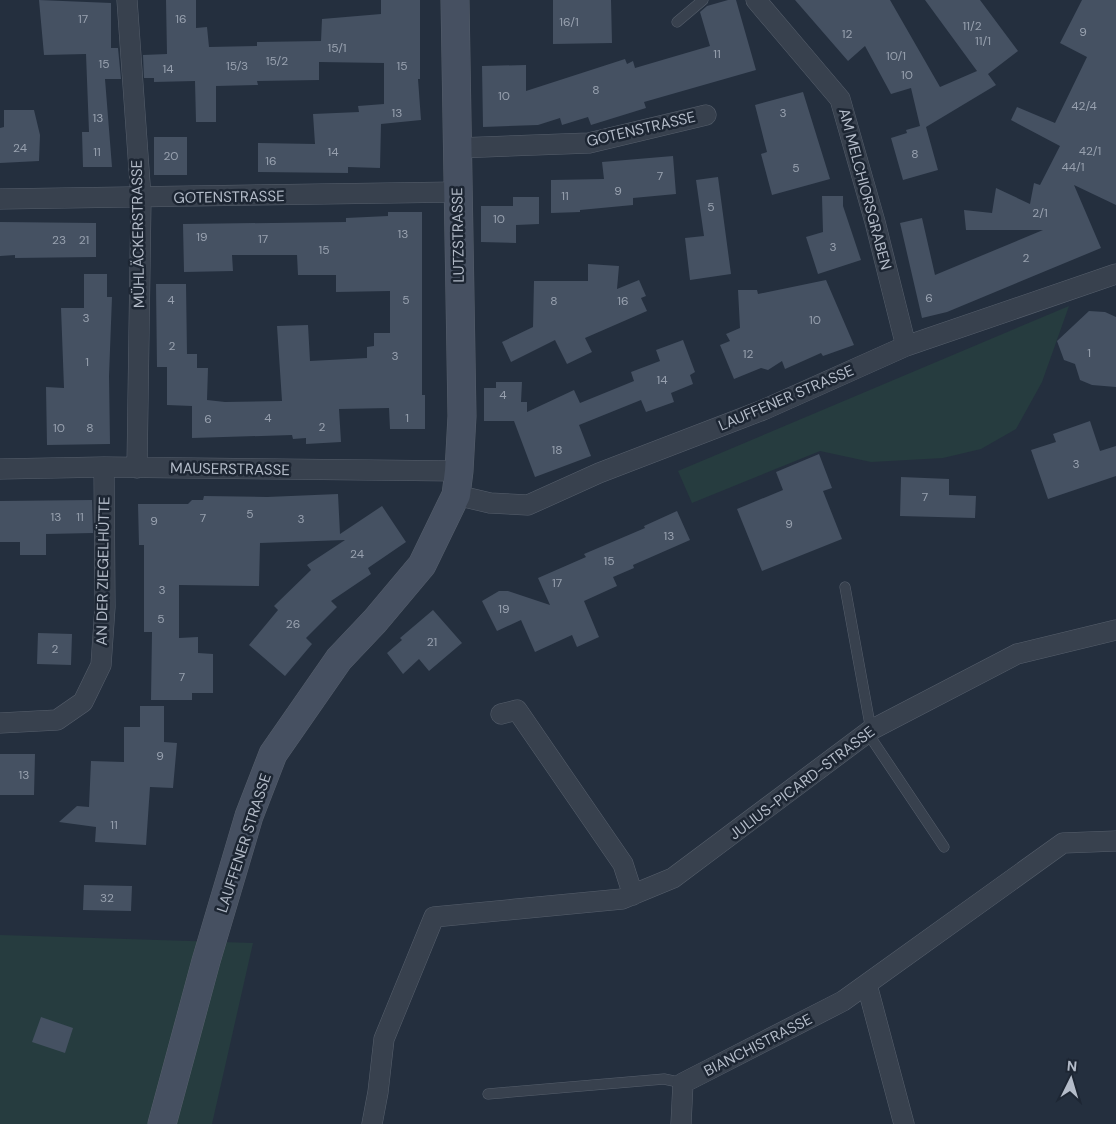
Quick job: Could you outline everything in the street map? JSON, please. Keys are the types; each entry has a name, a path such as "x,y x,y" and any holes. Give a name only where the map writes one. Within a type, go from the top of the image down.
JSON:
{"street":[{"name":"MÜHLÄCKERSTRASSE","path":"127,0 141,198 138,468"},
{"name":"LUTZSTRASSE","path":"455,0 462,416 458,483"},
{"name":"AM MELCHIORSGRABEN","path":"756,0 840,99 875,222 906,346"},
{"name":"GOTENSTRASSE","path":"456,148 589,143 706,114"},
{"name":"GOTENSTRASSE","path":"0,199 457,192"},
{"name":"LAUFFENER STRASSE","path":"162,1124 206,961 249,816 273,754 339,659 375,622 422,564 458,483 490,503 528,505 599,473 763,410 906,346 1116,274"},
{"name":"AN DER ZIEGELHÜTTE","path":"0,723 57,720 84,702 101,665 105,607 104,468"},
{"name":"MAUSERSTRASSE","path":"0,469 138,468 458,483"},
{"name":"JULIUS-PICARD-STRASSE","path":"372,1124 384,1039 434,916 622,899 674,878 871,730 1018,654 1116,630"},
{"path":"501,714 517,710 623,864 633,894"},
{"path":"904,1124 867,985 1064,843 1116,842"},
{"name":"BIANCHISTRASSE","path":"684,1084 843,1001 867,985"},
{"path":"681,1124 684,1084"}],"lane":[{"path":"677,22 703,0"},
{"path":"845,587 873,741 944,847"},
{"path":"488,1094 664,1078 684,1084"}],"green space":[{"path":"1069,306 1042,382 1016,429 981,449 943,458 871,462 820,451 692,503 678,471"},
{"path":"0,935 253,943 212,1124 0,1124"}],"building":[{"path":"39,0 111,3 111,48 118,48 121,79 105,79 112,167 83,167 82,132 89,132 86,54 44,55"},
{"path":"166,0 196,0 196,28 207,27 209,47 257,46 257,42 321,41 322,19 381,14 381,0 420,0 420,79 418,79 421,120 381,124 380,168 348,167 348,173 258,172 258,143 315,144 313,114 359,112 358,106 384,104 384,63 319,62 319,80 257,81 258,85 216,86 216,122 196,122 195,81 154,82 154,78 144,78 143,55 167,54"},
{"path":"553,0 611,0 612,43 553,44"},
{"path":"728,0 736,0 756,70 644,102 646,108 591,125 588,117 562,125 560,118 538,125 483,127 482,66 526,65 526,91 625,59 627,64 633,61 635,68 710,46 700,12 707,6"},
{"path":"795,0 890,0 940,87 977,71 925,0 980,0 1018,51 988,74 996,85 926,127 938,170 903,180 891,138 907,133 906,130 920,126 911,88 891,94 865,46 848,61"},
{"path":"1082,0 1116,0 1116,205 1074,185 1101,248 947,312 922,318 900,223 922,218 935,275 1043,230 966,230 964,210 992,213 996,188 1030,204 1034,183 1040,185 1060,146 1011,120 1017,107 1055,123 1087,57 1060,43"},
{"path":"803,92 830,179 772,195 761,154 767,152 755,105"},
{"path":"4,110 34,110 40,135 39,161 0,163 0,128 4,127"},
{"path":"154,137 187,137 187,175 154,175"},
{"path":"673,156 676,194 633,198 633,205 580,210 580,212 551,213 551,180 604,179 602,162"},
{"path":"718,177 731,274 690,280 685,238 704,236 696,180"},
{"path":"822,196 843,196 843,206 861,260 818,274 806,237 823,232"},
{"path":"513,197 539,197 539,224 516,225 516,243 481,242 481,206 513,206"},
{"path":"388,212 422,212 422,395 425,395 425,429 390,429 389,408 339,409 341,442 306,444 306,438 293,439 292,435 192,438 192,406 167,405 167,367 157,367 156,284 186,284 187,354 197,354 197,368 208,368 207,400 225,402 282,401 277,326 308,325 310,361 367,358 367,347 374,346 374,333 390,333 390,291 336,292 336,275 298,275 297,255 232,255 233,271 184,272 183,224 346,222 346,218 388,216"},
{"path":"0,222 96,223 96,257 15,258 15,255 0,256"},
{"path":"588,264 619,266 617,289 639,280 646,296 641,298 647,311 585,338 592,352 567,364 555,340 511,362 502,342 533,327 534,281 588,281"},
{"path":"84,274 107,274 107,297 112,297 109,376 110,444 47,445 46,387 64,388 61,308 84,308"},
{"path":"826,280 854,345 823,356 821,353 785,369 782,361 768,370 761,368 734,379 720,345 730,341 726,334 740,328 738,290 757,290 758,294"},
{"path":"1089,311 1105,312 1116,317 1116,387 1092,385 1080,380 1075,364 1064,360 1057,341"},
{"path":"683,340 695,372 690,375 693,384 671,393 674,402 646,412 641,400 579,425 591,456 535,477 514,421 484,421 484,388 496,388 496,382 522,382 521,402 527,402 527,412 574,390 580,403 634,381 631,372 660,361 656,350"},
{"path":"1090,421 1100,451 1116,446 1116,476 1048,499 1031,450 1056,442 1053,434"},
{"path":"819,454 832,488 823,491 842,539 762,571 737,509 783,490 776,472"},
{"path":"901,477 949,479 949,495 976,496 975,518 900,516"},
{"path":"338,494 340,534 382,506 406,542 368,568 371,574 331,601 337,607 306,638 312,644 285,676 249,645 278,610 274,606 311,570 307,565 345,540 260,543 259,586 179,585 179,638 198,637 198,653 213,654 213,693 192,693 192,700 151,700 152,632 144,632 144,545 139,545 138,504 188,504 192,500 203,500 204,496 267,497"},
{"path":"92,500 93,533 46,534 46,555 20,555 20,542 0,542 0,501"},
{"path":"677,511 690,540 633,565 634,568 613,577 617,586 584,601 599,637 577,647 572,635 535,652 521,620 497,631 482,601 499,591 508,591 550,605 538,578 586,557 584,554 645,528 644,526"},
{"path":"433,610 462,643 429,671 419,659 403,674 387,653 402,640 400,638"},
{"path":"38,633 72,634 71,665 37,664"},
{"path":"140,706 164,706 164,742 177,743 173,788 150,787 146,845 95,842 96,827 59,822 77,806 89,807 91,761 124,762 124,727 140,727"},
{"path":"0,754 35,754 34,795 0,795"},
{"path":"84,885 132,886 131,911 83,910"},
{"path":"41,1017 73,1028 65,1053 32,1042"}]}
